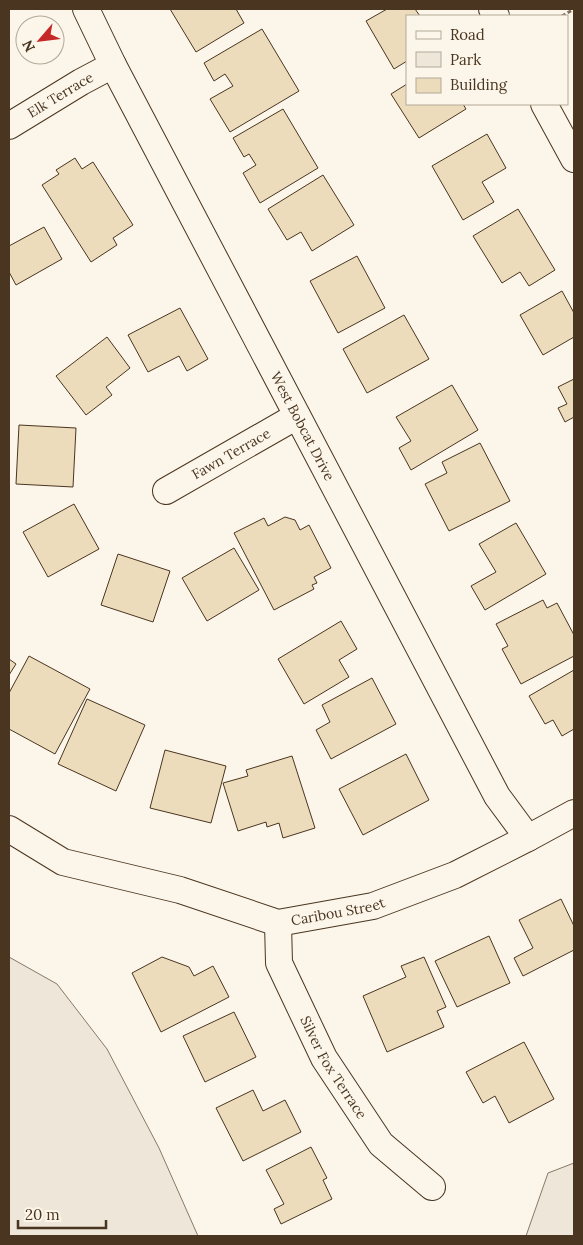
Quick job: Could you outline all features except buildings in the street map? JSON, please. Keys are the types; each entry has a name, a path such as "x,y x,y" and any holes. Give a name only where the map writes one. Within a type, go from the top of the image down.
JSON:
{"street":[{"name":"West Bobcat Drive","path":"86,9 113,65 498,796 528,838"},
{"name":"Elk Terrace","path":"9,126 81,82 113,65"},
{"path":"545,105 574,159"},
{"name":"Fawn Terrace","path":"166,491 297,416"},
{"name":"Caribou Street","path":"9,829 63,862 180,890 278,923 373,906 455,875 574,813"},
{"name":"Silver Fox Terrace","path":"278,923 279,963 324,1058 380,1144 432,1187"}],"green space":[{"path":"9,957 57,984 107,1049 159,1148 198,1236 9,1236"},
{"path":"574,1163 574,1236 526,1236 548,1173"}]}
